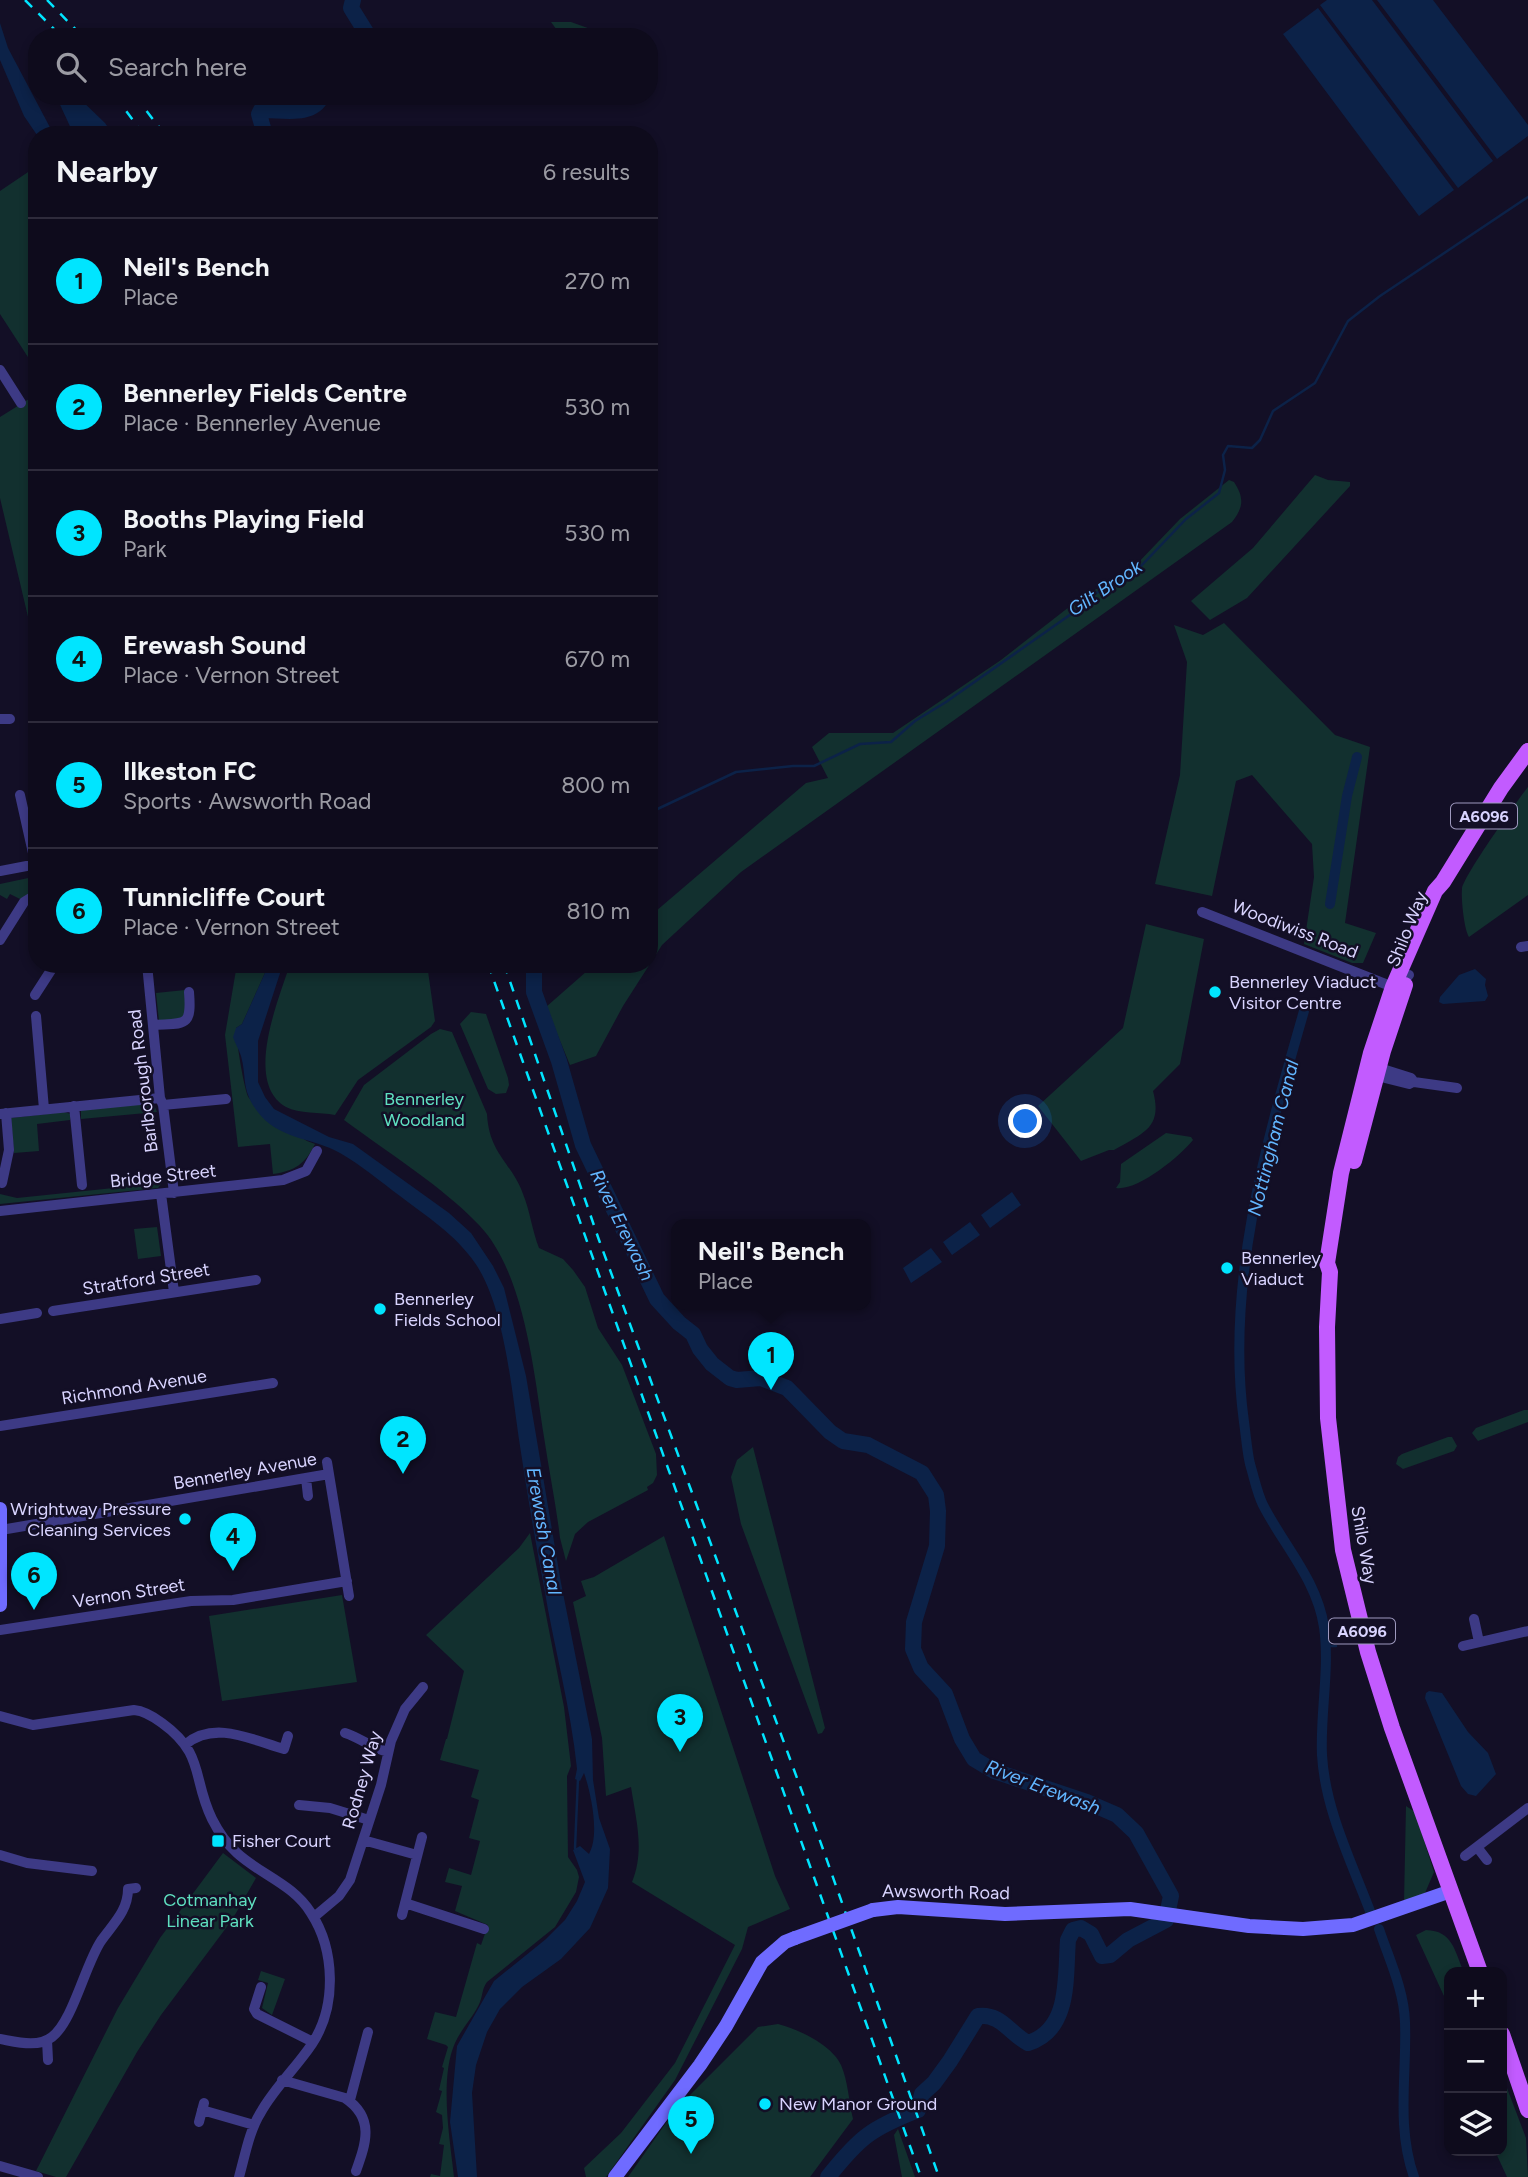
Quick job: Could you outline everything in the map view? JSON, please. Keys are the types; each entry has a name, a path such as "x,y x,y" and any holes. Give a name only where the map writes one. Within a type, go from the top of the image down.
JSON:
{"main road":[{"name":"Shilo Way","path":"1478,1967 1378,1684 1359,1618 1343,1550 1328,1418 1327,1327 1331,1272 1336,1264 1350,1174 1372,1070 1394,987 1435,891 1528,751"},
{"name":"Shilo Way","path":"1372,1070 1443,895 1443,882"},
{"path":"1507,2049 1528,2110"}],"street":[{"path":"0,370 21,403"},
{"path":"20,795 28,830"},
{"path":"0,871 28,867"},
{"path":"3,945 24,902 28,900"},
{"name":"Woodiwiss Road","path":"1202,912 1394,987"},
{"path":"35,995 49,973"},
{"name":"Barlborough Road","path":"148,973 174,1193"},
{"path":"1394,987 1399,986 1409,975"},
{"path":"153,1026 182,1023 188,1019 191,1012 188,992"},
{"path":"39,1022 44,1109"},
{"path":"1372,1070 1411,1078 1414,1082 1457,1088"},
{"path":"2,1183 9,1150 3,1114 74,1106 226,1099"},
{"path":"74,1106 82,1185"},
{"name":"Bridge Street","path":"0,1211 275,1181 306,1171 317,1151"},
{"path":"161,1194 174,1292"},
{"name":"Stratford Street","path":"53,1311 174,1292 244,1286 256,1280"},
{"path":"0,1319 37,1313"},
{"name":"Richmond Avenue","path":"0,1426 273,1383"},
{"path":"327,1462 349,1595"},
{"name":"Bennerley Avenue","path":"1,1530 329,1474"},
{"path":"306,1478 308,1496"},
{"path":"0,1509 0,1605"},
{"name":"Vernon Street","path":"0,1630 191,1601 233,1600 347,1581"},
{"path":"1474,1619 1479,1642"},
{"path":"1464,1646 1528,1631"},
{"name":"Rodney Way","path":"314,1917 347,1886 400,1718 423,1687"},
{"path":"0,1716 33,1725 141,1710 162,1723 186,1744 196,1763 206,1804 227,1843 238,1854 285,1885 314,1917 326,1951 330,1980 326,2011 313,2042 282,2080 254,2125 239,2177"},
{"path":"186,1744 204,1733 216,1731 284,1749 288,1736"},
{"path":"344,1733 360,1738 375,1749 388,1752"},
{"path":"299,1805 326,1807 369,1820"},
{"path":"1465,1856 1528,1808"},
{"path":"402,1915 422,1837"},
{"path":"363,1840 417,1855"},
{"path":"1478,1847 1487,1860"},
{"path":"0,1855 19,1862 78,1873 92,1871"},
{"path":"0,2039 33,2043 47,2040 61,2027 98,1947 124,1911 128,1889 136,1888"},
{"name":"Awsworth Road","path":"615,2177 700,2065 726,2026 762,1962 785,1942 873,1910 898,1907 1005,1913 1111,1909 1277,1929 1353,1925 1451,1891"},
{"path":"405,1903 484,1929"},
{"path":"256,1992 254,2009 257,2014 313,2042"},
{"path":"349,2101 369,2032"},
{"path":"47,2040 48,2060"},
{"path":"282,2080 349,2101 361,2115 366,2130 356,2171"},
{"path":"199,2122 203,2107 254,2125"},
{"path":"0,2166 38,2177"}],"green space":[{"path":"551,22 571,22 588,28 555,28"},
{"path":"28,172 28,357 0,314 0,191"},
{"path":"28,400 28,617 0,498 0,417"},
{"path":"1315,475 1328,480 1350,482 1350,486 1247,598 1210,620 1191,601 1253,548"},
{"path":"1229,480 1234,482 1240,492 1241,507 1232,522 741,872 658,951 658,909 806,783 828,778 812,747 829,733 893,733 1001,660 1078,600 1135,566 1180,519"},
{"path":"1224,623 1335,735 1370,747 1345,923 1376,933 1363,963 1352,963 1304,944 1314,877 1312,844 1252,775 1236,781 1212,896 1155,884 1180,775 1187,662 1174,625 1203,635"},
{"path":"1528,787 1528,895 1469,937 1462,906 1462,889 1491,839"},
{"path":"28,878 28,895 22,900 10,894 7,899 0,895 0,884"},
{"path":"1146,924 1204,939 1180,1064 1153,1091 1153,1121 1142,1134 1114,1150 1081,1161 1038,1106 1123,1028"},
{"path":"235,973 265,973 242,1024 236,1028 239,1053 249,1098 276,1120 315,1144 307,1157 293,1168 273,1174 270,1144 238,1147 225,1035"},
{"path":"287,973 428,973 435,1021 431,1027 358,1080 335,1115 291,1109 273,1095 267,1079 265,1060 273,1018"},
{"path":"585,973 644,973 596,1056 570,1065 546,1007"},
{"path":"185,990 187,1012 182,1019 159,1021 156,993"},
{"path":"471,1012 486,1014 508,1078 506,1093 496,1094 488,1089 460,1024"},
{"name":"Bennerley Woodland","path":"440,1029 452,1032 487,1114 496,1149 523,1194 539,1248 563,1259 585,1287 598,1328 622,1365 656,1454 657,1475 647,1487 648,1490 588,1522 575,1534 566,1561 525,1325 507,1270 495,1245 479,1225 431,1183 344,1120 364,1085"},
{"path":"151,1103 157,1112 81,1119 81,1110"},
{"path":"64,1112 71,1114 70,1120 37,1124 39,1151 14,1153 11,1118"},
{"path":"1166,1133 1191,1137 1193,1140 1146,1179 1116,1188 1120,1182 1121,1164"},
{"path":"162,1183 158,1188 0,1204 0,1194 17,1198"},
{"path":"157,1227 161,1256 138,1259 134,1229"},
{"path":"1528,1410 1528,1422 1478,1441 1472,1433 1476,1428"},
{"path":"1452,1437 1457,1446 1454,1451 1403,1469 1396,1464 1402,1454"},
{"path":"753,1447 825,1728 818,1734 741,1524 731,1477 737,1460"},
{"path":"530,1533 564,1707 571,1766 567,1776 568,1857 579,1877 576,1892 555,1927 487,1982 478,2007 455,2043 450,2058 447,2091 454,2177 430,2177 431,2174 440,2176 444,2145 439,2144 443,2128 442,2115 436,2112 442,2091 439,2090 444,2068 442,2067 448,2047 427,2039 435,2012 456,2017 477,1943 481,1945 488,1925 455,1911 462,1886 445,1882 449,1868 471,1875 480,1841 469,1838 479,1800 471,1797 479,1770 440,1760 464,1671 426,1635 519,1548"},
{"path":"664,1536 775,1876 790,1909 748,1927 742,1949 675,2080 606,2177 586,2177 584,2168 621,2133 675,2063 735,1945 632,1882 639,1847 631,1787 606,1796 602,1738 573,1602 586,1596 581,1581 594,1577"},
{"path":"342,1595 357,1682 222,1701 209,1616"},
{"path":"1406,1806 1415,1812 1434,1872 1425,1893 1404,1902"},
{"name":"Cotmanhay Linear Park","path":"223,1853 256,1878 232,1920 161,2015 137,2052 66,2177 36,2171 118,2008 160,1938"},
{"path":"1426,1930 1435,1931 1447,1938 1455,1949 1462,1967 1444,1967 1444,1996 1416,1935"},
{"path":"261,1971 285,1979 272,2015 262,2008 268,1983 258,1980"},
{"name":"New Manor Ground","path":"778,2024 804,2034 830,2051 841,2065 847,2085 853,2119 810,2177 628,2177 675,2110 758,2027"},
{"path":"1507,2088 1526,2138 1528,2177 1507,2177 1497,2156 1507,2156"},
{"path":"898,2129 915,2177 902,2177 894,2135"}],"water":[{"path":"1327,0 1372,0 1493,161 1458,188 1320,5"},
{"path":"1377,0 1433,0 1528,125 1528,136 1497,159"},
{"path":"1318,8 1454,190 1419,216 1283,34"},
{"path":"0,23 8,48 28,86 28,105 38,105 49,126 31,126 0,60"},
{"path":"60,105 86,105 107,126 70,126"},
{"path":"1475,969 1486,979 1488,996 1485,1001 1439,1002 1440,997 1459,975"},
{"name":"Erewash Canal","path":"265,973 280,973 258,1041 258,1082 265,1097 274,1109 329,1137 353,1144 449,1213 471,1233 504,1288 526,1376 561,1583 592,1739 593,1780 599,1818 610,1849 608,1888 590,1928 561,1959 522,1987 500,2009 487,2032 476,2065 472,2093 477,2177 458,2177 450,2122 457,2046 494,1981 565,1920 585,1882 573,1850 580,1846 589,1854 594,1836 592,1802 584,1773 580,1781 575,1779 577,1769 571,1723 534,1534 506,1351 494,1302 485,1281 475,1263 459,1244 440,1226 348,1158 275,1128 257,1111 246,1090 241,1056 233,1037 236,1028 242,1024"},
{"path":"1012,1192 1021,1205 990,1228 981,1215"},
{"path":"970,1222 980,1235 952,1255 943,1242"},
{"path":"931,1248 942,1262 911,1283 903,1268"},
{"path":"1429,1691 1442,1693 1468,1732 1488,1753 1496,1774 1476,1796 1468,1794 1461,1786 1425,1698"}],"waterway":[{"name":"River Erewash","path":"353,0 351,8 363,28"},
{"name":"River Erewash","path":"262,126 259,114 261,110 304,110 314,105"},
{"name":"Gilt Brook","path":"658,809 736,772 814,766 860,744 891,742 915,721 1074,612 1093,595 1140,567 1186,519 1219,493 1225,470 1223,455 1228,446 1252,448 1260,440 1273,411 1315,383 1348,321 1380,296 1528,197"},
{"name":"Nottingham Canal","path":"1330,904 1347,796 1357,757"},
{"name":"River Erewash","path":"534,973 534,992 559,1061 583,1145 657,1299 693,1334 700,1349 712,1364 730,1378 761,1378 787,1388 830,1432 843,1441 868,1445 922,1473 936,1495 937,1546 914,1622 913,1649 921,1668 945,1694 962,1739 974,1759 994,1771 1087,1802 1117,1815 1136,1833 1171,1896 1166,1920 1128,1940 1110,1955 1102,1956 1091,1934 1081,1928 1073,1930 1068,1940 1063,2000 1052,2027 1028,2043 999,2021 978,2016 950,2061 922,2094 918,2110 867,2136 828,2177"},
{"name":"Nottingham Canal","path":"1304,1011 1263,1163 1253,1214 1240,1318 1240,1370 1248,1454 1259,1495 1307,1579 1320,1610 1326,1643 1322,1739 1324,1775 1333,1815 1370,1911"},
{"path":"1325,1646 1336,1646"},
{"path":"577,1851 578,1778"},
{"name":"Nottingham Canal","path":"1379,1929 1404,2010 1405,2139 1414,2177"}],"railway":[{"path":"25,0 53,28"},
{"path":"47,0 74,28"},
{"path":"122,105 137,126"},
{"path":"142,105 158,126"},
{"path":"491,973 921,2177"},
{"path":"507,973 599,1240 818,1835 939,2177"}],"place":[{"name":"Bennerley Viaduct Visitor Centre","path":"1215,992"},
{"name":"Bennerley Viaduct","path":"1227,1268"},
{"name":"Bennerley Fields School","path":"380,1309"},
{"name":"Neil's Bench","path":"771,1390"},
{"name":"Bennerley Fields Centre","path":"403,1474"},
{"name":"Wrightway Pressure Cleaning Services","path":"185,1519"},
{"name":"Erewash Sound","path":"233,1571"},
{"name":"Tunnicliffe Court","path":"34,1610"},
{"name":"Booths Playing Field","path":"680,1752"},
{"name":"Fisher Court","path":"218,1841"},
{"name":"New Manor Ground","path":"765,2104"},
{"name":"Ilkeston FC","path":"691,2154"}]}
